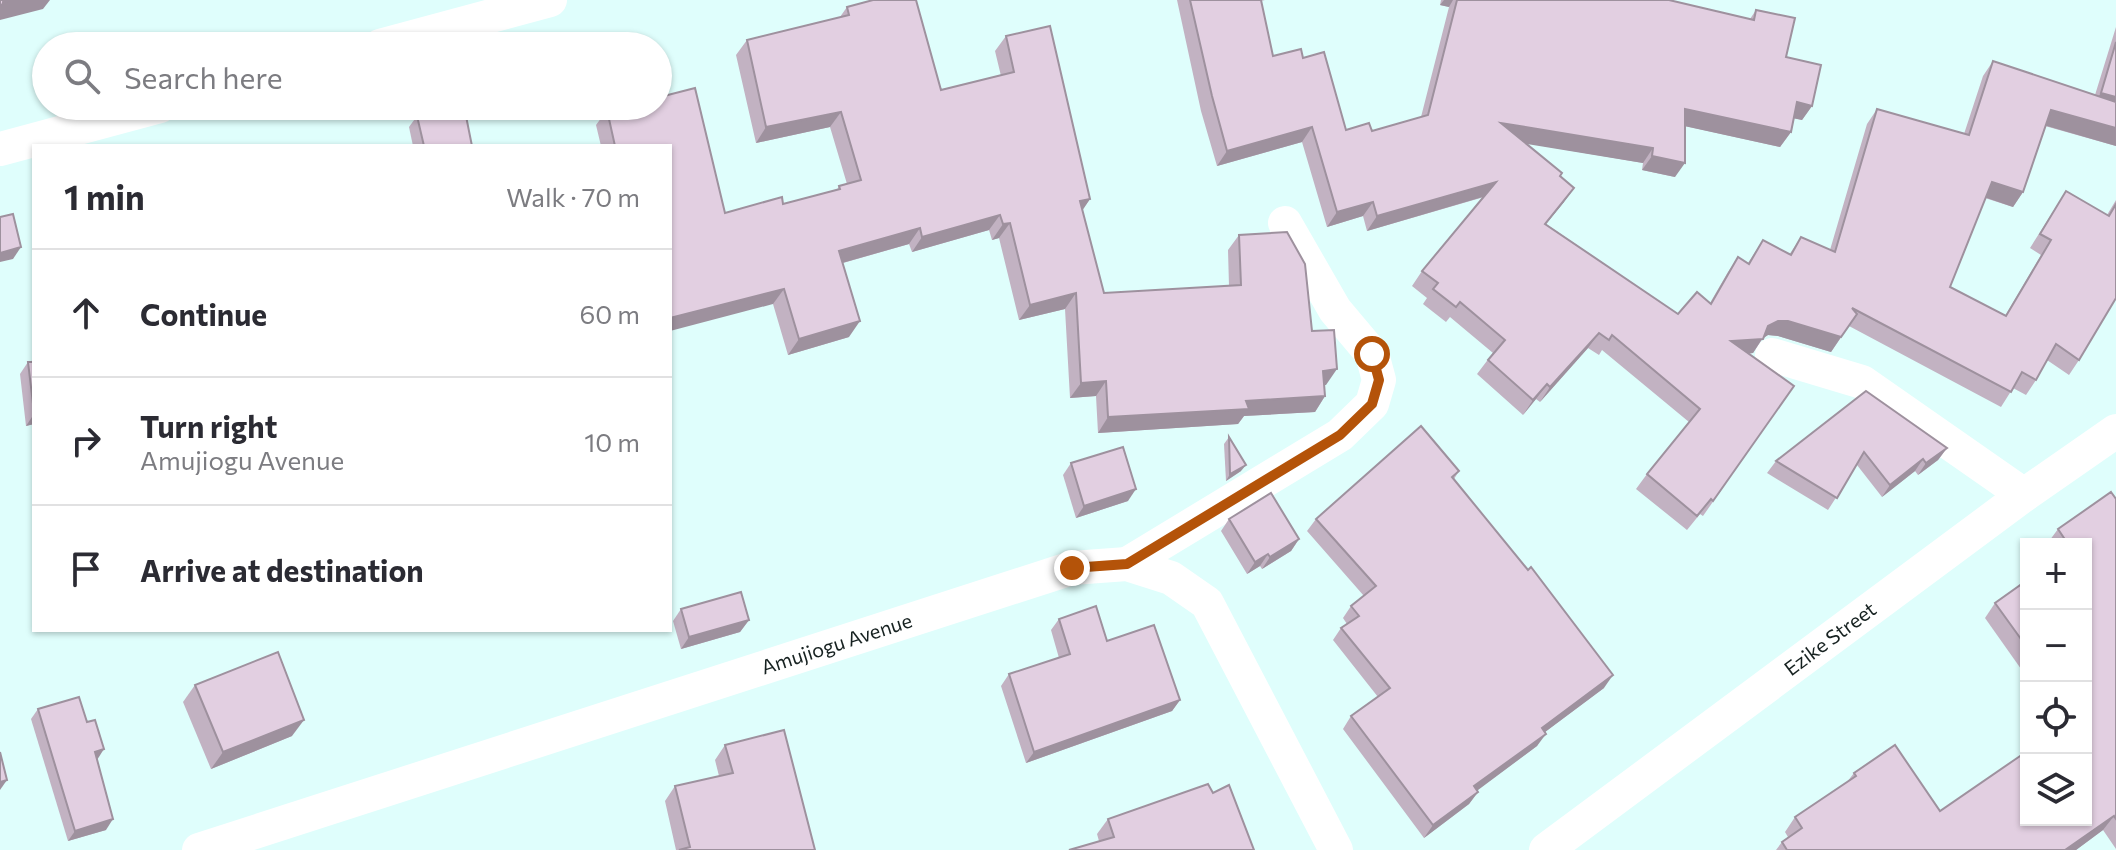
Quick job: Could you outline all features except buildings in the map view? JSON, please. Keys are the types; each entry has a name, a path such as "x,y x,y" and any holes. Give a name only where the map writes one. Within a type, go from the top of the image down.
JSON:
{"street":[{"path":"432,32 550,0"},
{"path":"0,149 108,120"},
{"path":"1127,564 1340,435 1372,404 1379,380 1372,354 1335,310 1285,223"},
{"path":"1772,355 1862,382 2024,495"},
{"name":"Ezike Street","path":"1546,850 2024,495 2116,431"},
{"name":"Amujiogu Avenue","path":"199,850 1072,568 1127,564 1171,578 1207,603 1336,850"}],"route":[{"path":"1072,568 1127,564 1340,435 1372,404 1379,380 1372,354"}]}
